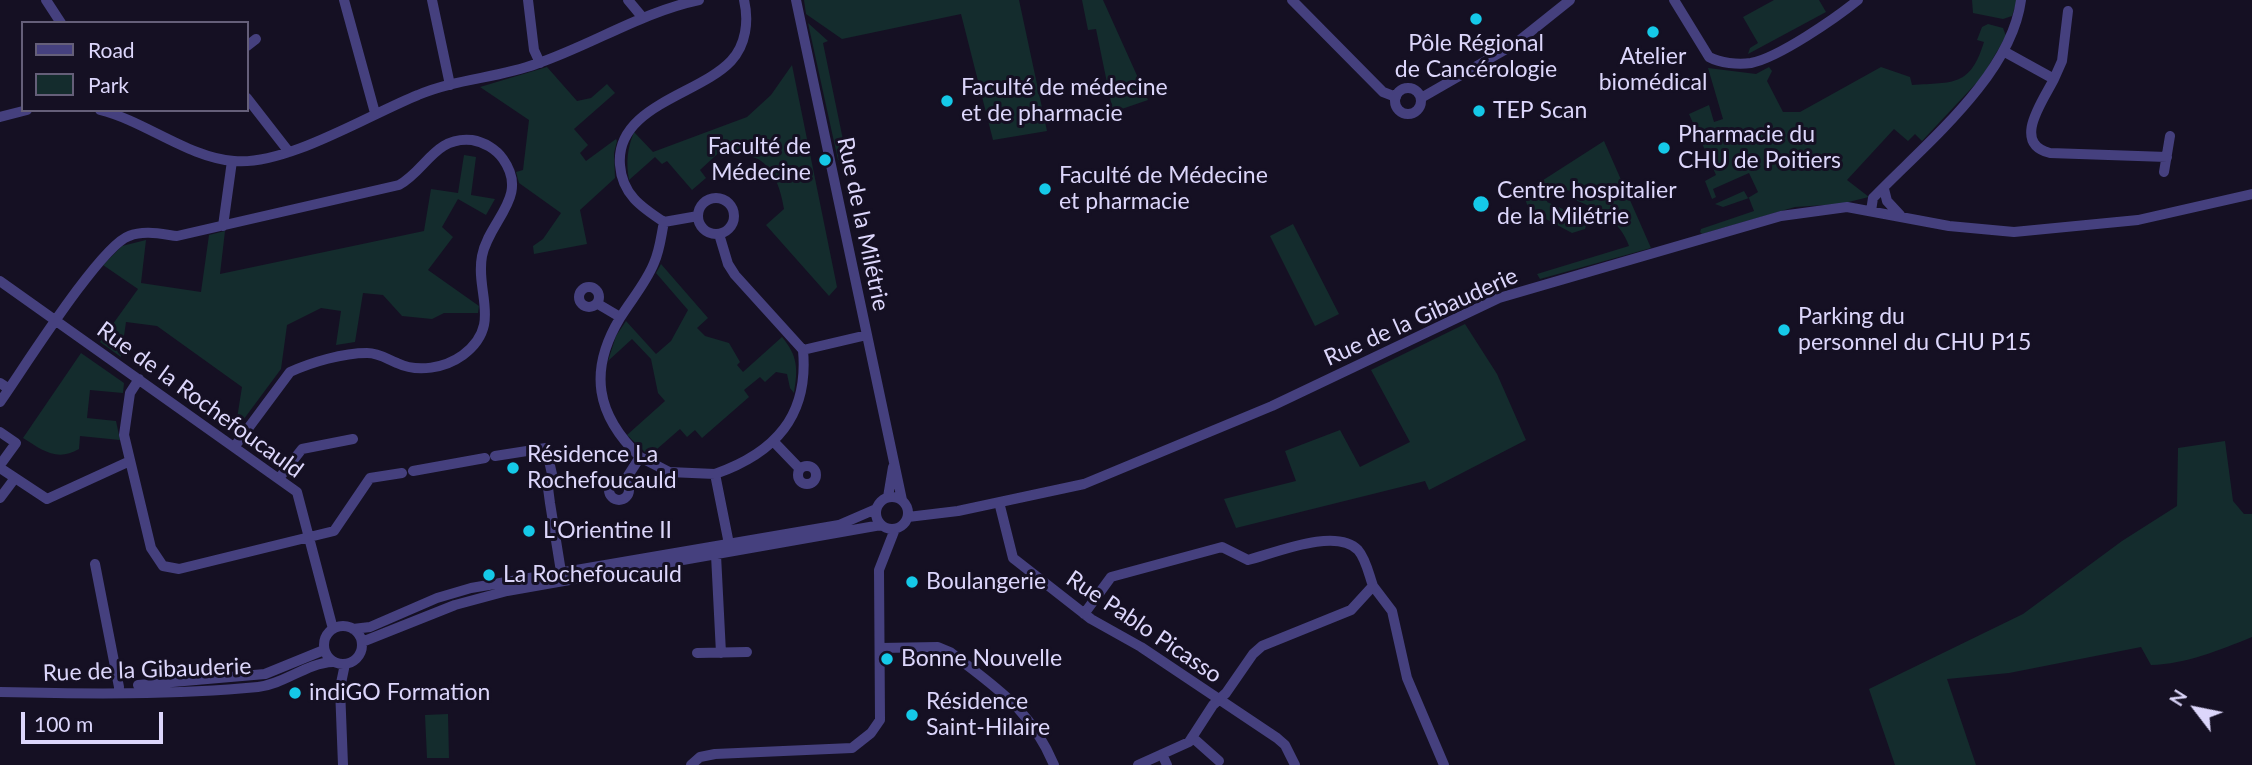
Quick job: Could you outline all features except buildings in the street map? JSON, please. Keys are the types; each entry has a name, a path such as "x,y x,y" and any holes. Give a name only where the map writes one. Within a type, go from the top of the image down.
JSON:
{"street":[{"path":"46,0 60,21"},
{"path":"344,0 374,113"},
{"path":"432,0 450,85"},
{"path":"528,0 534,50 540,63"},
{"path":"628,0 643,18"},
{"path":"107,112 199,151 232,161 253,162 289,152 374,113 450,85 505,75 540,63 672,6 699,0"},
{"path":"698,216 664,222 635,202 625,188 619,158 623,142 642,118 732,59 746,28 744,0"},
{"name":"Rue de la Milétrie","path":"796,0 902,500"},
{"path":"1292,0 1383,92 1396,97"},
{"path":"1421,98 1515,44 1570,0"},
{"path":"1674,0 1709,57 1744,63 1767,57 1824,24 1858,0"},
{"path":"1847,207 1873,198 1884,190 1989,76 2005,52 2021,0"},
{"path":"2067,11 2062,61 2031,127 2031,142 2036,148 2050,153 2167,157"},
{"path":"248,45 256,39"},
{"path":"2005,52 2054,79"},
{"path":"1409,88 1417,91 1421,98 1419,110 1408,114 1398,109 1396,97 1401,90 1409,88"},
{"path":"248,99 289,152"},
{"path":"0,117 21,112"},
{"path":"2164,172 2170,136"},
{"path":"0,402 4,386 57,321 100,259 127,236 144,233 177,236 399,186 419,171 435,149 452,141 472,140 492,148 507,165 513,181 510,203 491,233 482,256 485,322 474,345 450,363 425,368 405,367 385,356 368,353 301,367 282,378 235,446"},
{"path":"223,226 232,161"},
{"path":"1875,211 1884,190"},
{"path":"1884,190 1890,207 1902,217"},
{"name":"Rue de la Gibauderie","path":"908,517 921,517 1084,484 1194,440 1514,293 1781,216 1847,207 1958,227 2014,232 2138,220 2252,194"},
{"path":"711,198 728,201 734,211 733,223 719,234 704,230 698,216 701,205 711,198"},
{"path":"1873,198 1875,211"},
{"path":"664,222 653,267 620,317 603,354 601,390 610,420 640,457 669,472 715,474 744,464 774,442 798,403 803,380 803,350 735,275 723,253 719,234"},
{"name":"Rue de la Rochefoucauld","path":"0,281 298,492 333,629"},
{"path":"598,304 620,317"},
{"path":"803,350 867,335"},
{"path":"139,379 130,393 123,422 151,548 163,566 179,569 334,531 370,478 546,448 552,474 548,488 562,577"},
{"path":"0,432 16,443 0,467 47,499 130,461"},
{"path":"280,477 302,449 353,439"},
{"path":"774,442 800,469"},
{"name":"Rue de la Milétrie","path":"888,497 893,456"},
{"path":"624,482 640,457"},
{"path":"715,474 730,548"},
{"path":"0,498 15,478"},
{"path":"353,629 362,642 360,654 345,664 333,662 324,650 325,638 333,629 343,626 353,629 370,627 437,598 471,588 562,577 716,555 730,548 839,525 876,509 888,497 902,500 908,517 904,525 895,529 881,525 730,548 562,577 473,600 362,642"},
{"name":"Rue Pablo Picasso","path":"999,502 1013,558 1084,614 1277,738 1285,745 1295,765"},
{"path":"876,509 881,525"},
{"path":"691,765 700,757 715,754 836,750 861,743 880,720 879,570 895,529"},
{"path":"1084,614 1111,577 1222,547 1248,561 1331,540 1347,542 1361,555 1373,586 1392,611 1407,678 1444,765"},
{"path":"716,555 721,653"},
{"path":"96,565 119,687"},
{"path":"1138,765 1189,742 1219,699 1262,646 1351,610 1373,586"},
{"path":"880,648 938,647 950,652 1025,712 1044,742 1054,765"},
{"name":"Rue de la Gibauderie","path":"0,690 119,687 265,674 324,650"},
{"path":"697,653 747,652"},
{"name":"Rue de la Gibauderie","path":"0,690 79,694 257,687 319,663 333,662"},
{"path":"342,765 340,688 345,664"},
{"path":"1192,737 1217,756 1219,761"},
{"path":"1162,754 1167,765"}],"green space":[{"path":"804,0 1019,0 1047,131 993,140 961,14 842,39 806,14"},
{"path":"1082,0 1103,0 1148,100 1113,112 1096,29 1088,30"},
{"path":"1774,0 1819,0 1826,12 1748,54 1750,48 1758,43 1743,17"},
{"path":"1972,0 2017,0 2012,16 2003,19 1973,13"},
{"path":"808,23 828,41 823,43 848,164 838,160"},
{"path":"1988,24 2003,28 2006,36 1982,77 1922,141 1915,134 1908,141 1894,129 1847,180 1869,197 1840,204 1795,207 1702,234 1700,232 1701,229 1754,211 1749,198 1723,207 1715,204 1744,191 1748,198 1758,192 1749,173 1713,189 1716,197 1712,199 1705,181 1716,175 1689,114 1709,105 1714,122 1723,119 1708,68 1756,74 1769,67 1772,71 1767,81 1783,112 1800,112 1881,67 1910,77 1912,85 1959,79 1966,75 1979,57 1984,42 1977,40 1982,27"},
{"path":"792,65 837,287 829,296 766,225 784,209 773,174 758,159 726,146 700,170 706,178 692,190 667,161 662,164 655,157 629,180 628,156 634,132 653,152 747,117 771,95"},
{"path":"547,67 577,101 591,98 607,84 615,93 574,129 588,145 580,153 586,161 616,139 615,178 580,210 587,244 534,254 533,246 543,239 561,213 519,183 516,172 523,170 529,120 480,87"},
{"path":"1604,141 1651,248 1540,279 1537,274 1629,246 1614,222 1599,211 1573,199 1575,191 1550,189 1547,202 1588,220 1585,229 1572,233 1529,210 1523,193"},
{"path":"464,155 476,157 471,195 495,199 486,215 458,199 442,227 453,237 428,270 479,306 478,313 444,313 432,319 402,316 383,295 363,293 355,342 336,345 341,311 321,308 287,325 281,369 235,431 242,387 157,326 126,322 121,357 100,342 138,289 103,265 122,246 146,240 141,283 201,292 209,235 225,231 220,274 424,231 431,189 458,193"},
{"path":"1293,224 1339,314 1315,326 1270,236"},
{"path":"661,264 708,318 697,328 705,336 729,343 740,362 737,365 743,372 782,337 794,357 796,377 794,393 787,374 776,372 765,382 760,377 744,390 749,397 702,438 695,430 687,437 680,429 649,456 627,435 665,401 658,393 651,359 632,339 608,361 616,336 626,321 656,354 671,341 688,310 656,273"},
{"path":"1465,324 1497,374 1526,440 1429,490 1425,481 1236,528 1224,499 1296,481 1285,451 1340,430 1360,467 1410,442 1371,370"},
{"path":"81,353 124,383 123,393 90,390 87,418 116,421 120,440 80,436 79,449 64,454 50,453 23,438"},
{"path":"2225,441 2233,501 2244,514 2252,514 2252,637 2203,656 2164,664 2151,665 2141,647 2009,673 1947,679 1976,765 1895,765 1869,689 2023,614 2122,541 2177,506 2178,448"},
{"path":"448,714 449,758 427,758 425,715"}],"place":[{"name":"Pôle Régional de Cancérologie","path":"1476,19"},
{"name":"Atelier biomédical","path":"1653,32"},
{"name":"Faculté de médecine et de pharmacie","path":"947,101"},
{"name":"TEP Scan","path":"1479,111"},
{"name":"Pharmacie du CHU de Poitiers","path":"1664,148"},
{"name":"Faculté de Médecine","path":"825,160"},
{"name":"Faculté de Médecine et pharmacie","path":"1045,189"},
{"name":"Centre hospitalier de la Milétrie","path":"1481,204"},
{"name":"Parking du personnel du CHU P15","path":"1784,330"},
{"name":"Résidence La Rochefoucauld","path":"513,468"},
{"name":"L'Orientine II","path":"529,531"},
{"name":"La Rochefoucauld","path":"489,575"},
{"name":"Boulangerie","path":"912,582"},
{"name":"Bonne Nouvelle","path":"887,659"},
{"name":"indiGO Formation","path":"295,693"},
{"name":"Résidence Saint-Hilaire","path":"912,715"}]}
